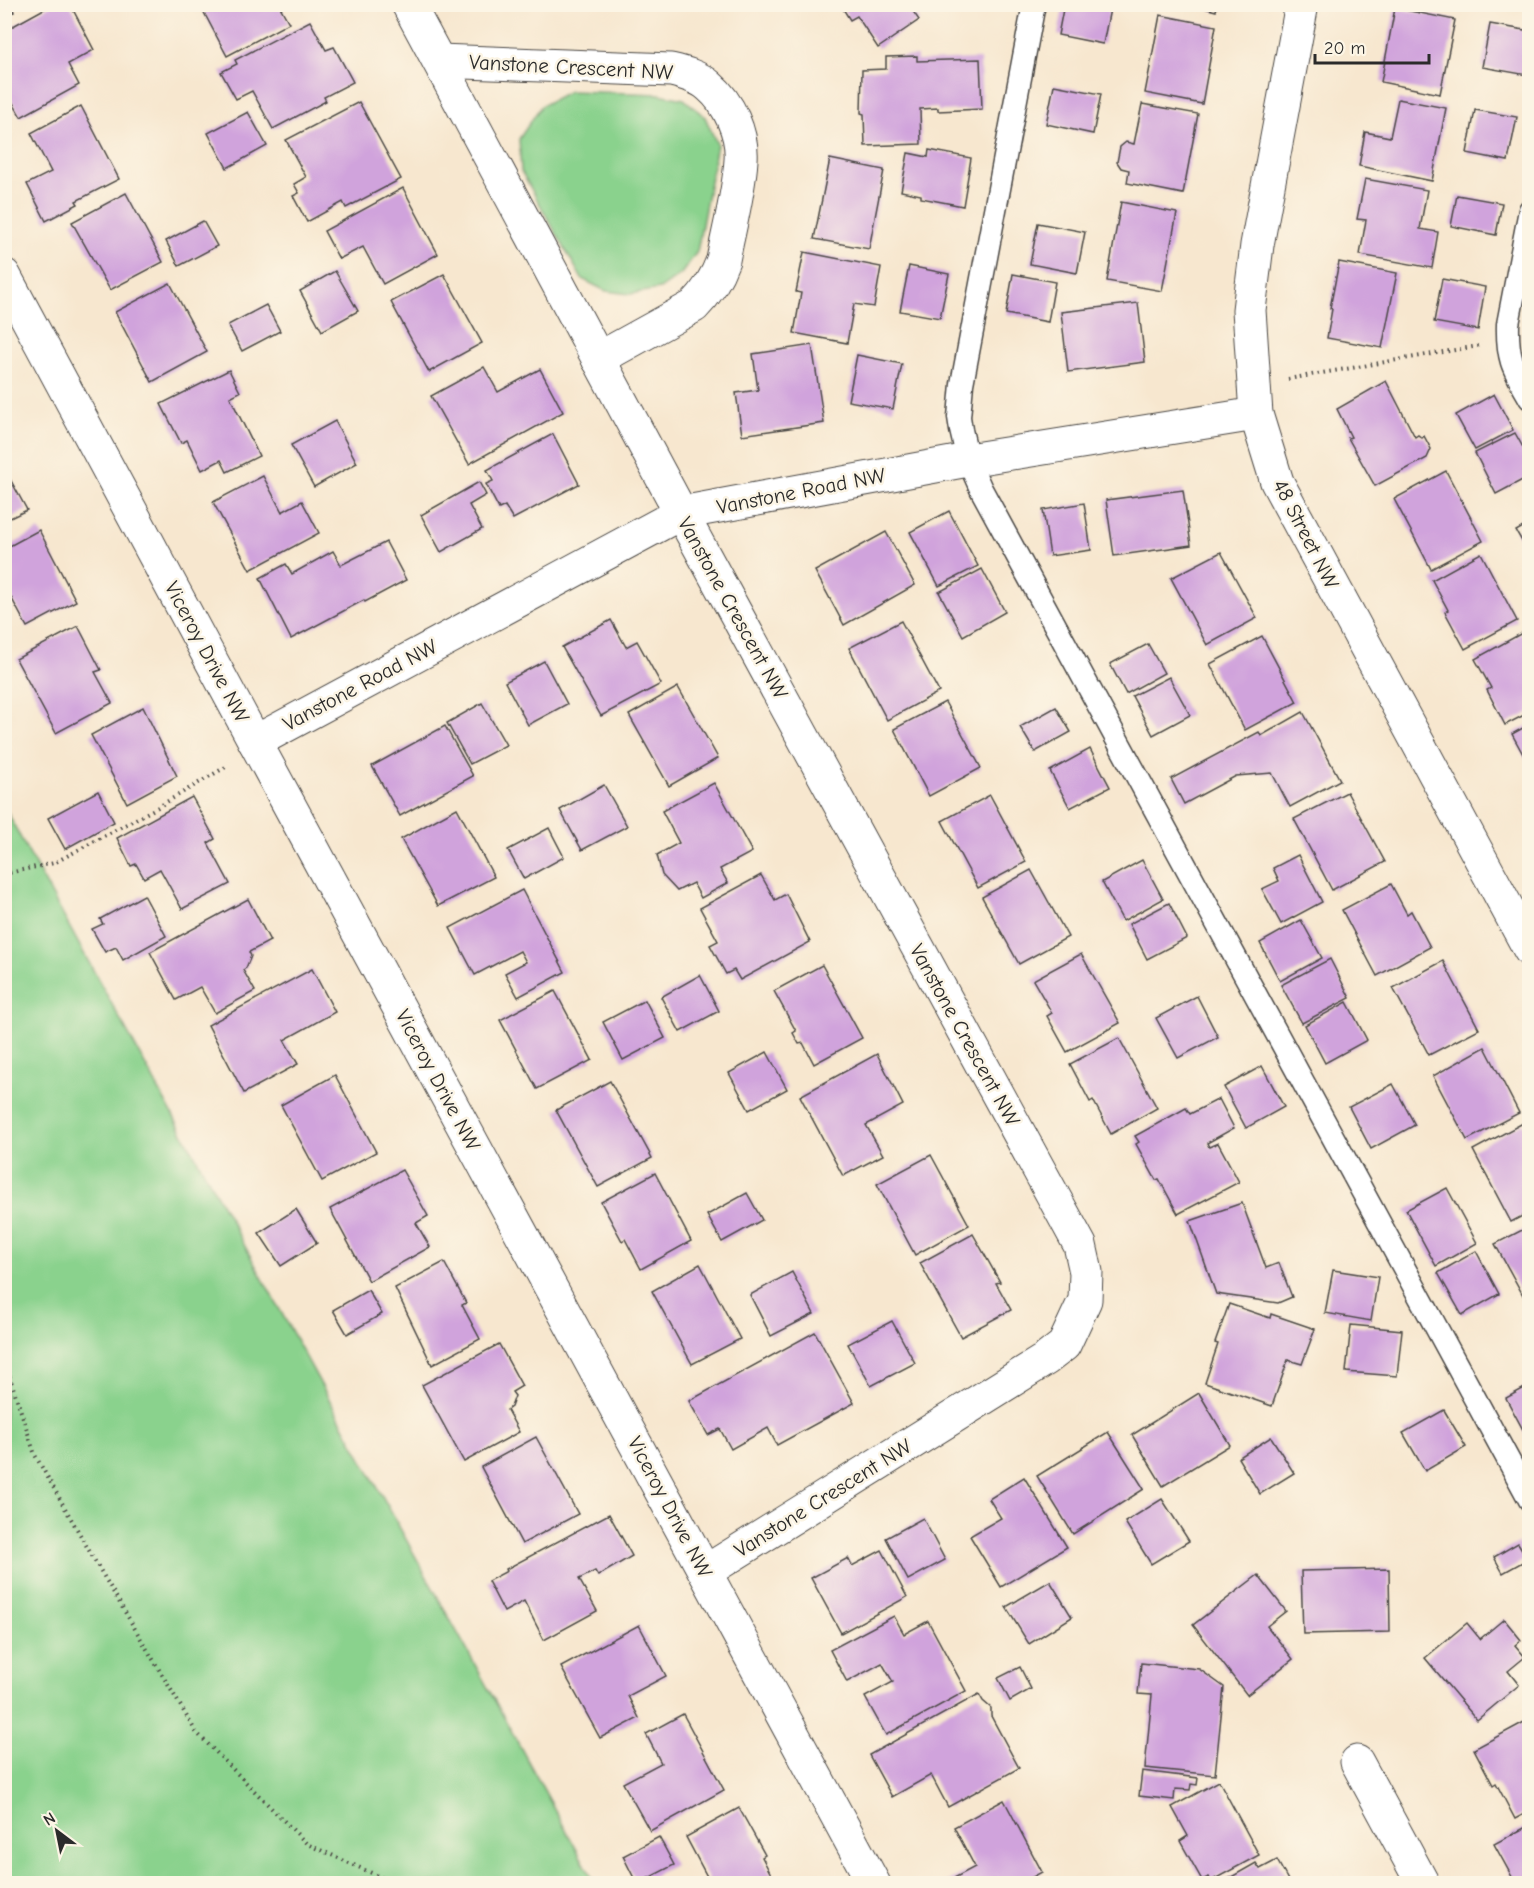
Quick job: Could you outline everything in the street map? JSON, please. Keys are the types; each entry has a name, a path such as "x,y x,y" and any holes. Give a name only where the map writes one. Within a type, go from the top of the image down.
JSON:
{"street":[{"name":"Vanstone Crescent NW","path":"408,4 681,513 1080,1245 1086,1272 1085,1300 1064,1345 1046,1359 705,1572"},
{"name":"48 Street NW","path":"1302,4 1257,245 1249,310 1255,399 1277,482 1530,950"},
{"name":"Vanstone Crescent NW","path":"439,61 671,70 692,76 710,86 727,107 735,122 741,159 723,260 717,276 707,293 694,306 598,359"},
{"name":"Viceroy Drive NW","path":"4,275 874,1884"},
{"name":"Vanstone Road NW","path":"257,746 681,513 968,459 1255,399"},
{"path":"1357,1762 1423,1884"}],"lane":[{"path":"1034,4 962,384 959,417 968,459 981,489 1530,1500"},
{"path":"1530,210 1508,324 1508,353 1530,398"}],"path":[{"path":"1255,399 1508,340"},
{"path":"4,874 54,863 158,807 257,746"},
{"path":"4,1359 35,1455 196,1732 307,1844 396,1884"}],"green space":[{"path":"569,91 659,94 684,99 705,117 717,144 697,252 681,274 660,289 630,294 606,291 582,279 521,171 519,139 541,106"},
{"path":"4,806 26,848 595,1883 5,1883"}],"building":[{"path":"53,4 70,4 94,50 68,64 79,85 21,117 4,87 4,31"},
{"path":"840,4 908,4 919,20 878,48 857,16 850,20"},
{"path":"1064,4 1111,4 1103,44 1058,35"},
{"path":"1189,4 1217,4 1216,11"},
{"path":"4,5 12,5 14,12 4,15"},
{"path":"200,5 279,5 289,23 227,56"},
{"path":"1395,8 1455,20 1440,94 1381,82"},
{"path":"1160,15 1216,26 1202,104 1145,93"},
{"path":"310,21 326,50 334,47 353,82 324,97 326,101 273,129 252,91 236,99 221,72 237,64 235,60"},
{"path":"1490,24 1530,31 1530,62 1527,75 1482,67"},
{"path":"917,56 917,61 980,59 982,109 938,111 938,108 920,109 921,144 865,146 864,114 861,113 862,70 886,69 886,57"},
{"path":"1054,85 1101,94 1093,134 1046,124"},
{"path":"1398,99 1446,108 1432,181 1359,166 1365,132 1390,137"},
{"path":"359,102 401,179 346,208 343,202 307,222 293,196 299,193 294,184 306,177 286,140"},
{"path":"1142,104 1198,114 1183,194 1127,183 1129,170 1121,168 1117,162 1120,147 1126,142 1134,144"},
{"path":"81,106 119,179 76,201 78,204 46,221 27,184 51,172 31,133"},
{"path":"1475,110 1517,117 1508,161 1467,153"},
{"path":"248,112 267,146 227,168 208,133"},
{"path":"929,150 971,158 963,206 921,198 921,195 901,191 908,153 928,157"},
{"path":"830,159 884,170 869,249 814,239"},
{"path":"1365,179 1427,190 1420,229 1438,232 1432,268 1360,255 1366,220 1357,219"},
{"path":"403,188 438,254 383,284 363,247 339,259 324,231"},
{"path":"126,193 163,262 110,290 72,222"},
{"path":"1457,195 1502,203 1496,235 1451,226"},
{"path":"1121,202 1177,213 1162,291 1107,281"},
{"path":"203,221 217,246 179,266 166,241"},
{"path":"1038,223 1085,232 1077,273 1030,264"},
{"path":"804,252 881,267 874,307 854,304 847,343 794,333 801,293 796,292"},
{"path":"1339,262 1397,273 1382,348 1327,338"},
{"path":"909,266 949,274 940,318 900,311"},
{"path":"335,271 358,311 322,331 300,291"},
{"path":"444,274 482,343 429,372 391,302"},
{"path":"1013,274 1055,282 1048,322 1006,314"},
{"path":"1442,279 1485,287 1478,330 1434,322"},
{"path":"170,283 207,352 152,382 115,312"},
{"path":"1138,303 1145,362 1068,372 1061,312"},
{"path":"266,305 280,331 242,351 228,325"},
{"path":"812,345 824,423 742,435 736,393 758,390 753,354"},
{"path":"857,355 902,364 893,409 848,401"},
{"path":"484,367 498,392 540,369 563,412 469,464 431,396"},
{"path":"229,370 240,392 230,397 259,456 227,472 221,460 202,470 187,440 181,443 161,404"},
{"path":"1386,381 1415,437 1424,436 1431,449 1427,458 1375,486 1348,438 1351,437 1337,409"},
{"path":"1494,394 1513,430 1475,450 1456,415"},
{"path":"335,421 357,463 314,487 291,445"},
{"path":"1515,433 1530,460 1530,476 1496,494 1475,453"},
{"path":"553,434 579,484 513,519 505,506 499,509 486,484 493,481 487,470"},
{"path":"4,468 27,510 4,521"},
{"path":"1446,471 1483,541 1431,569 1394,499"},
{"path":"263,476 282,512 302,501 319,533 250,570 213,502"},
{"path":"479,482 486,495 469,505 482,529 441,552 421,515"},
{"path":"1183,490 1191,545 1114,556 1106,500"},
{"path":"1084,503 1091,550 1050,556 1043,510"},
{"path":"949,511 978,566 939,586 910,532"},
{"path":"1530,523 1530,555 1516,531"},
{"path":"39,530 76,601 27,627 4,584 4,549"},
{"path":"886,532 915,585 844,625 815,571"},
{"path":"386,542 406,580 291,639 260,578 286,564 292,574 333,551 341,565"},
{"path":"1221,552 1257,618 1207,645 1171,578"},
{"path":"1481,553 1517,621 1465,649 1445,612 1448,610 1432,580"},
{"path":"982,569 1005,612 963,636 939,592"},
{"path":"611,620 626,647 637,641 661,684 601,716 562,647"},
{"path":"901,621 939,692 887,720 849,648"},
{"path":"78,626 101,670 95,672 112,703 56,733 16,659"},
{"path":"1522,633 1530,648 1530,712 1505,725 1487,690 1491,688 1475,659"},
{"path":"1262,636 1297,702 1245,730 1210,664"},
{"path":"1148,644 1164,673 1126,694 1110,664"},
{"path":"544,661 567,704 528,725 505,682"},
{"path":"1169,677 1190,715 1153,735 1132,696"},
{"path":"678,687 718,758 669,786 629,715"},
{"path":"945,702 981,768 929,796 894,729"},
{"path":"482,703 506,745 470,764 447,723"},
{"path":"143,707 177,776 127,803 91,735"},
{"path":"1056,707 1071,732 1035,752 1020,727"},
{"path":"1303,712 1340,780 1290,807 1272,773 1236,776 1184,804 1171,779 1259,732 1261,736"},
{"path":"1530,724 1530,767 1512,734"},
{"path":"445,726 473,776 400,816 372,766"},
{"path":"1090,749 1110,787 1070,808 1050,771"},
{"path":"714,783 752,852 720,869 728,883 701,898 693,883 677,891 662,875 657,855 679,843 662,811"},
{"path":"604,785 627,826 582,850 560,810"},
{"path":"98,791 114,822 65,849 48,818"},
{"path":"1347,792 1385,862 1332,890 1294,819"},
{"path":"990,795 1026,862 978,888 942,821"},
{"path":"192,797 215,839 208,843 230,884 182,909 160,869 144,878 136,864 131,866 117,838"},
{"path":"457,808 494,877 438,906 401,839"},
{"path":"549,828 564,857 524,879 508,850"},
{"path":"1298,855 1322,902 1281,924 1262,889 1279,881 1273,868"},
{"path":"1142,860 1163,899 1123,921 1102,882"},
{"path":"1031,870 1068,937 1019,964 982,897"},
{"path":"761,875 775,900 786,894 810,942 740,980 734,970 726,974 710,945 718,941 700,908"},
{"path":"1391,884 1407,914 1411,911 1430,947 1377,976 1342,910"},
{"path":"522,890 565,972 518,997 505,973 526,962 520,951 475,975 450,928"},
{"path":"144,895 166,936 123,960 116,947 105,952 92,929 103,924 100,919"},
{"path":"248,899 270,941 249,952 251,956 243,970 255,991 215,1013 200,987 176,1000 150,952"},
{"path":"1169,903 1187,938 1147,959 1129,924"},
{"path":"1301,920 1322,958 1280,981 1260,943"},
{"path":"1081,954 1120,1023 1067,1052 1047,1016 1052,1013 1033,980"},
{"path":"1330,959 1350,998 1302,1023 1281,985"},
{"path":"1443,961 1479,1029 1429,1055 1393,988"},
{"path":"822,965 862,1038 814,1064 803,1043 799,1044 793,1033 796,1031 774,991"},
{"path":"312,969 335,1012 284,1040 298,1064 244,1093 208,1025"},
{"path":"700,975 719,1011 680,1032 661,997"},
{"path":"555,991 592,1060 537,1089 500,1020"},
{"path":"1197,996 1218,1037 1178,1058 1156,1018"},
{"path":"645,1000 665,1038 623,1060 603,1022"},
{"path":"1347,1002 1367,1040 1325,1063 1305,1025"},
{"path":"1119,1038 1157,1108 1111,1134 1093,1100 1090,1102 1070,1064"},
{"path":"1485,1047 1519,1113 1467,1140 1433,1076"},
{"path":"767,1052 787,1089 749,1110 729,1073"},
{"path":"877,1054 903,1105 866,1125 883,1155 843,1176 800,1096"},
{"path":"1262,1066 1284,1107 1246,1128 1224,1087"},
{"path":"335,1075 376,1152 322,1181 281,1105"},
{"path":"610,1081 652,1158 598,1187 556,1110"},
{"path":"1393,1084 1415,1125 1371,1149 1349,1107"},
{"path":"1219,1099 1234,1128 1207,1143 1209,1147 1218,1143 1239,1182 1178,1214 1136,1144 1139,1142 1135,1136 1186,1108 1190,1114"},
{"path":"1523,1123 1530,1135 1530,1212 1511,1222 1473,1150"},
{"path":"931,1155 969,1225 915,1255 877,1184"},
{"path":"402,1170 428,1216 416,1223 430,1247 369,1281 330,1209"},
{"path":"655,1173 691,1241 641,1269 625,1239 622,1241 601,1202"},
{"path":"1447,1188 1477,1243 1436,1266 1406,1210"},
{"path":"747,1193 762,1220 722,1242 707,1215"},
{"path":"1242,1203 1266,1268 1279,1263 1292,1297 1278,1303 1216,1294 1190,1221"},
{"path":"296,1209 317,1243 281,1266 259,1233"},
{"path":"1530,1226 1530,1308 1495,1244"},
{"path":"973,1234 1000,1282 996,1283 1011,1310 961,1337 920,1263"},
{"path":"1476,1251 1499,1294 1462,1315 1438,1273"},
{"path":"444,1262 466,1303 462,1305 480,1339 432,1365 395,1288"},
{"path":"700,1264 740,1339 692,1364 652,1291"},
{"path":"1333,1270 1378,1277 1371,1321 1325,1313"},
{"path":"792,1272 814,1314 771,1336 750,1295"},
{"path":"368,1290 382,1314 347,1334 333,1310"},
{"path":"1229,1304 1270,1318 1271,1314 1315,1329 1302,1364 1288,1360 1272,1406 1205,1383 1218,1344 1215,1343"},
{"path":"892,1321 915,1363 871,1386 848,1344"},
{"path":"1351,1325 1402,1330 1397,1376 1346,1372"},
{"path":"815,1332 854,1403 777,1445 768,1428 731,1449 720,1429 708,1435 689,1401"},
{"path":"499,1344 522,1386 512,1392 515,1396 511,1407 507,1410 519,1432 464,1462 422,1385"},
{"path":"1530,1385 1530,1436 1527,1437 1506,1398"},
{"path":"1199,1393 1230,1445 1163,1486 1132,1435"},
{"path":"1444,1410 1466,1447 1425,1471 1403,1433"},
{"path":"1108,1432 1144,1489 1073,1534 1037,1476"},
{"path":"536,1437 578,1514 522,1544 481,1467"},
{"path":"1271,1437 1294,1473 1260,1494 1238,1458"},
{"path":"1024,1477 1067,1547 1001,1587 970,1536 1001,1518 989,1499"},
{"path":"1162,1499 1189,1541 1151,1564 1125,1522"},
{"path":"609,1514 632,1556 598,1576 595,1571 579,1579 597,1611 544,1640 524,1601 504,1612 488,1581"},
{"path":"923,1518 945,1560 908,1580 886,1538"},
{"path":"1518,1543 1528,1559 1503,1573 1494,1557"},
{"path":"882,1550 907,1597 841,1633 811,1578 848,1558 852,1566"},
{"path":"1389,1569 1390,1632 1303,1634 1301,1571"},
{"path":"1258,1575 1286,1611 1267,1626 1293,1659 1247,1695 1193,1625"},
{"path":"1050,1581 1072,1617 1029,1644 1006,1607"},
{"path":"894,1616 904,1634 928,1621 966,1691 886,1735 865,1697 893,1682 882,1663 847,1682 830,1650"},
{"path":"1504,1619 1521,1640 1515,1645 1525,1657 1508,1671 1519,1685 1477,1720 1425,1658 1467,1623 1480,1639"},
{"path":"639,1625 666,1676 628,1696 639,1718 600,1738 561,1667"},
{"path":"1141,1663 1199,1669 1224,1687 1215,1775 1145,1768 1152,1695 1138,1694"},
{"path":"1020,1667 1031,1689 1010,1701 998,1678"},
{"path":"979,1694 991,1708 991,1716 1019,1768 948,1807 931,1775 892,1797 869,1755"},
{"path":"683,1714 724,1790 650,1831 623,1783 661,1763 646,1734"},
{"path":"1526,1721 1530,1727 1530,1811 1515,1819 1474,1749"},
{"path":"1142,1771 1198,1778 1197,1785 1191,1784 1190,1790 1175,1789 1174,1800 1139,1796"},
{"path":"1219,1781 1259,1855 1211,1881 1209,1877 1202,1880 1180,1841 1188,1836 1172,1807"},
{"path":"1004,1800 1042,1872 1020,1884 943,1884 975,1867 954,1827"},
{"path":"739,1808 765,1855 762,1857 776,1884 711,1884 686,1837"},
{"path":"1530,1825 1530,1884 1516,1884 1494,1844"},
{"path":"659,1837 674,1865 637,1884 623,1856"},
{"path":"1277,1860 1290,1884 1219,1884 1256,1863 1260,1869"}]}
